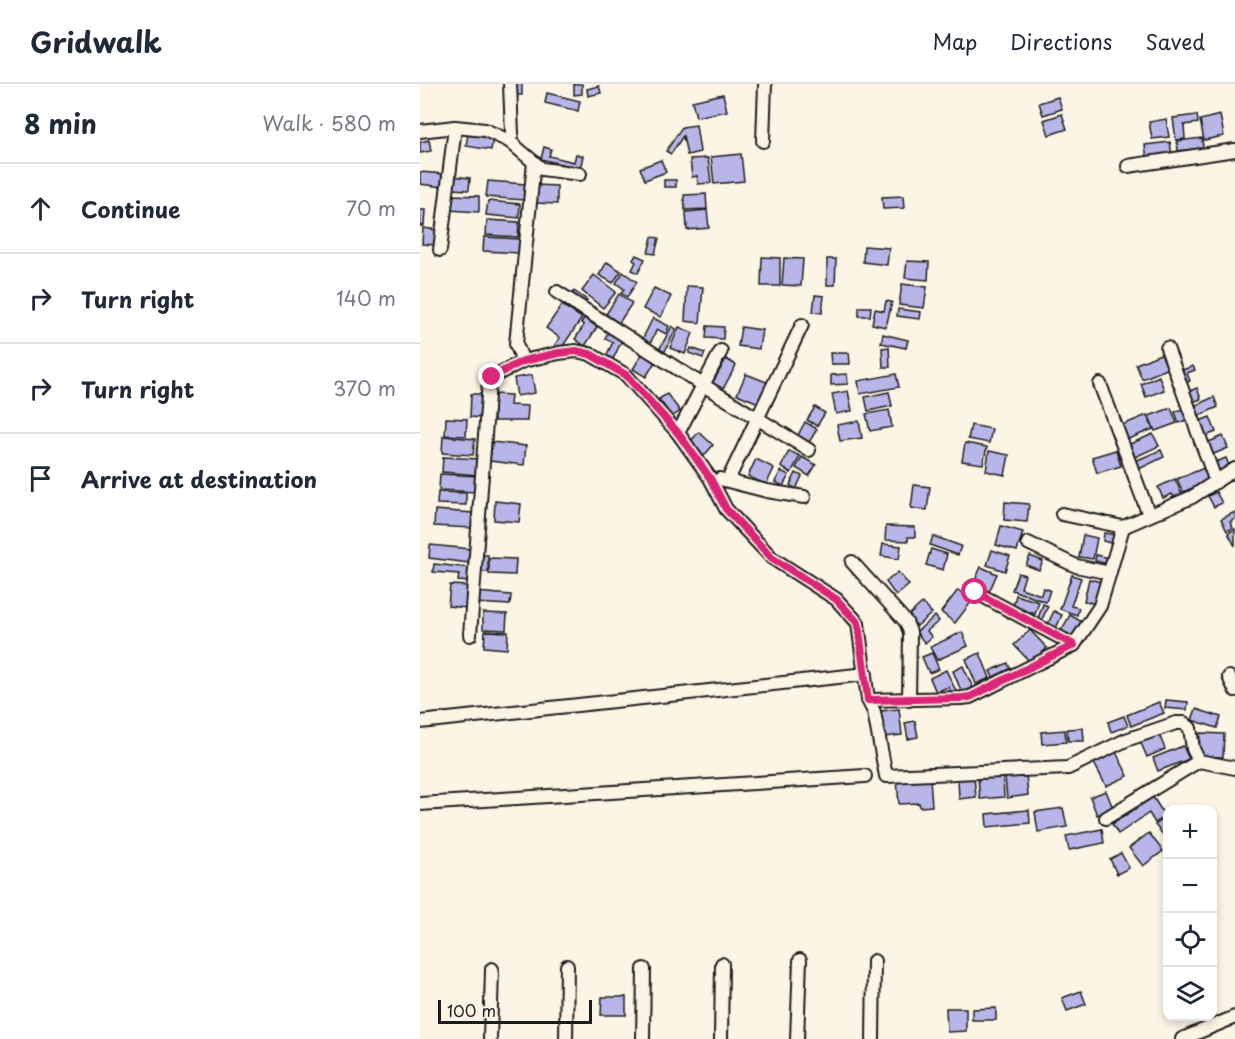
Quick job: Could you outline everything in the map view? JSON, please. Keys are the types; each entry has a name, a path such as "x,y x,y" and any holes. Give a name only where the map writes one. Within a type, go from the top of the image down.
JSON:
{"street":[{"path":"509,141 512,134 510,84"},
{"path":"764,141 765,84"},
{"path":"440,250 455,127"},
{"path":"420,131 455,127 485,130 509,141 542,169 580,174"},
{"path":"1128,166 1235,150"},
{"path":"523,361 516,344 534,162"},
{"path":"557,292 809,450"},
{"path":"728,480 802,325"},
{"path":"1167,348 1216,482"},
{"path":"470,635 489,379 523,361 576,351 590,354 626,375 678,433 710,478 726,509 772,558 836,599 858,623 868,700 874,712 886,776 1068,768 1126,740 1176,723 1184,723 1190,728 1198,761"},
{"path":"678,433 721,351"},
{"path":"1100,384 1149,515"},
{"path":"1062,514 1123,527 1192,497 1235,469"},
{"path":"710,478 804,497"},
{"path":"868,700 970,697 1074,645 1100,606 1123,527"},
{"path":"1028,543 1076,566 1110,573"},
{"path":"852,562 906,622 910,632 909,700"},
{"path":"975,592 1074,645"},
{"path":"420,722 866,674"},
{"path":"1229,676 1235,690"},
{"path":"1106,818 1198,761 1235,768"},
{"path":"420,804 866,776"},
{"path":"797,1039 800,960"},
{"path":"873,1039 874,961"},
{"path":"721,1039 722,964"},
{"path":"566,1039 567,966"},
{"path":"490,1039 492,969"},
{"path":"643,1039 644,969"},
{"path":"1182,1039 1235,1017"}],"building":[{"path":"513,84 522,84 522,95 514,95"},
{"path":"574,84 582,84 582,94 574,95"},
{"path":"599,86 601,93 588,96 587,89"},
{"path":"547,93 580,101 578,111 545,103"},
{"path":"723,94 727,111 696,117 692,101"},
{"path":"1058,97 1062,109 1043,115 1039,103"},
{"path":"1062,114 1067,129 1049,135 1044,120"},
{"path":"1197,115 1198,123 1184,125 1185,139 1176,140 1173,118"},
{"path":"1220,115 1224,136 1204,140 1200,120"},
{"path":"1166,119 1169,137 1152,139 1149,122"},
{"path":"696,125 700,152 687,155 683,136 671,154 666,151 682,127"},
{"path":"468,134 493,138 491,150 466,146"},
{"path":"1202,138 1203,148 1178,151 1177,141"},
{"path":"429,140 431,151 420,153 420,142"},
{"path":"1170,142 1172,156 1147,159 1145,145"},
{"path":"544,147 551,149 549,156 574,162 576,154 583,156 580,169 541,159"},
{"path":"741,154 744,181 714,184 711,157"},
{"path":"708,158 711,183 698,184 697,176 692,177 690,159"},
{"path":"661,160 666,172 645,180 640,168"},
{"path":"420,172 444,174 443,187 420,184"},
{"path":"452,176 470,178 469,190 451,189"},
{"path":"664,180 676,180 676,187 664,187"},
{"path":"488,181 525,184 524,200 486,197"},
{"path":"536,185 557,186 557,204 535,203"},
{"path":"706,194 707,209 685,210 684,195"},
{"path":"450,195 479,196 479,212 449,210"},
{"path":"903,196 904,208 883,209 882,197"},
{"path":"488,201 520,204 519,218 486,215"},
{"path":"420,210 425,210 424,226 420,226"},
{"path":"707,210 709,228 687,230 686,212"},
{"path":"487,220 519,222 518,237 486,235"},
{"path":"423,228 438,230 437,245 422,244"},
{"path":"484,237 521,239 520,253 483,251"},
{"path":"652,237 659,238 655,254 648,253"},
{"path":"864,246 889,248 887,265 863,262"},
{"path":"636,255 645,259 638,273 632,270 636,262 633,260"},
{"path":"762,257 780,258 780,286 761,286"},
{"path":"784,258 803,259 801,286 782,285"},
{"path":"827,259 836,259 835,285 827,285"},
{"path":"907,261 929,262 928,280 905,278"},
{"path":"607,262 621,271 613,283 599,275"},
{"path":"623,272 637,282 627,297 621,293 624,289 616,283"},
{"path":"594,275 616,292 603,308 582,291"},
{"path":"902,284 927,287 924,308 899,305"},
{"path":"687,286 703,287 700,323 685,321"},
{"path":"654,288 671,296 661,317 643,309"},
{"path":"574,291 587,300 584,304 571,296"},
{"path":"619,294 632,303 619,323 606,314"},
{"path":"815,295 824,296 822,313 813,312"},
{"path":"886,301 892,302 886,327 872,324 875,309 884,311"},
{"path":"562,305 582,318 560,350 554,346 560,338 546,328"},
{"path":"859,307 871,307 870,316 859,316"},
{"path":"898,309 921,312 920,319 897,316"},
{"path":"584,318 597,327 585,346 575,339 584,325 581,323"},
{"path":"653,318 669,326 666,334 657,329 648,348 640,344"},
{"path":"672,326 676,329 664,353 659,350"},
{"path":"707,326 724,327 723,339 706,338"},
{"path":"679,327 693,333 685,354 670,348"},
{"path":"741,327 762,330 759,349 738,346"},
{"path":"609,331 623,338 613,359 606,356 613,342 605,338"},
{"path":"883,334 908,340 906,348 881,343"},
{"path":"889,347 890,367 883,367 882,348"},
{"path":"691,348 705,353 703,358 689,353"},
{"path":"830,353 849,353 850,364 831,364"},
{"path":"1163,353 1169,368 1142,379 1136,364"},
{"path":"642,354 655,362 646,377 633,369"},
{"path":"726,359 736,365 723,389 712,384"},
{"path":"1193,366 1195,370 1187,373 1190,381 1182,385 1177,372"},
{"path":"746,374 769,383 761,404 737,394"},
{"path":"847,374 848,384 831,385 831,375"},
{"path":"896,374 899,387 860,394 858,381"},
{"path":"532,375 535,393 517,396 514,378"},
{"path":"1159,376 1164,390 1146,397 1141,384"},
{"path":"1197,388 1201,399 1189,403 1185,393"},
{"path":"848,391 852,411 836,414 832,394"},
{"path":"889,392 892,406 868,411 865,397"},
{"path":"471,394 484,394 483,418 470,417"},
{"path":"494,394 511,395 510,405 528,406 527,421 494,421"},
{"path":"667,394 680,411 672,417 659,399"},
{"path":"1214,397 1218,407 1198,416 1194,406"},
{"path":"815,407 825,413 817,426 807,420"},
{"path":"1171,408 1177,423 1155,431 1149,416"},
{"path":"1185,408 1189,419 1179,423 1175,412"},
{"path":"889,410 892,427 870,431 866,414"},
{"path":"1147,415 1153,429 1126,440 1120,426"},
{"path":"1210,417 1216,432 1203,437 1197,422"},
{"path":"446,418 467,419 466,436 445,435"},
{"path":"859,421 862,438 840,441 837,425"},
{"path":"805,422 817,429 808,444 797,437"},
{"path":"971,425 992,429 989,443 968,439"},
{"path":"699,432 713,445 703,457 688,444"},
{"path":"1153,434 1159,446 1135,457 1130,444"},
{"path":"443,436 475,439 473,455 442,453"},
{"path":"1223,436 1228,448 1209,456 1204,444"},
{"path":"492,442 526,446 524,465 490,461"},
{"path":"965,443 987,447 983,464 962,461"},
{"path":"1116,450 1121,466 1097,473 1092,457"},
{"path":"1161,450 1164,457 1139,469 1135,461"},
{"path":"789,451 800,456 791,473 781,467"},
{"path":"989,451 1009,455 1005,475 986,471"},
{"path":"443,457 479,459 478,475 442,472"},
{"path":"802,457 816,465 809,476 796,468"},
{"path":"1226,458 1231,470 1215,476 1211,464"},
{"path":"756,459 774,468 766,485 748,476"},
{"path":"1204,468 1209,481 1183,492 1177,479"},
{"path":"781,471 789,475 783,486 775,482"},
{"path":"796,473 802,476 796,489 790,485"},
{"path":"440,474 478,476 477,492 439,490"},
{"path":"1175,479 1183,497 1176,500 1172,494 1163,498 1158,487"},
{"path":"914,485 930,487 927,510 911,508"},
{"path":"438,492 466,493 466,505 437,504"},
{"path":"1216,492 1222,503 1214,507 1208,496"},
{"path":"495,501 521,504 519,522 494,520"},
{"path":"1005,502 1029,504 1027,522 1004,520"},
{"path":"435,510 473,513 472,528 434,526"},
{"path":"1235,512 1235,519 1230,522 1233,528 1227,531 1221,519"},
{"path":"886,526 915,527 915,537 908,537 908,541 885,540"},
{"path":"1001,526 1023,532 1017,551 996,545"},
{"path":"1235,529 1235,546 1228,533"},
{"path":"1104,533 1116,535 1114,544 1103,541"},
{"path":"1083,535 1097,538 1093,559 1079,557"},
{"path":"933,536 961,546 958,555 930,545"},
{"path":"883,544 901,546 899,559 881,556"},
{"path":"430,545 471,549 469,563 429,558"},
{"path":"931,549 947,554 943,570 926,565"},
{"path":"992,550 1010,556 1005,571 987,565"},
{"path":"479,555 488,555 488,572 479,572"},
{"path":"1096,555 1110,558 1108,564 1095,561"},
{"path":"1030,556 1043,561 1039,570 1026,565"},
{"path":"489,558 516,559 515,575 489,574"},
{"path":"434,564 471,568 470,582 458,581 459,574 433,572"},
{"path":"981,567 997,574 988,594 972,587"},
{"path":"898,572 909,585 896,596 886,582"},
{"path":"1018,573 1025,575 1021,588 1041,595 1043,588 1050,590 1046,602 1012,590"},
{"path":"1072,575 1081,578 1071,606 1079,608 1077,615 1060,609"},
{"path":"1089,579 1102,582 1096,604 1084,601"},
{"path":"450,585 468,586 467,608 448,606"},
{"path":"958,590 972,601 955,623 941,612"},
{"path":"476,592 511,595 510,605 475,603"},
{"path":"1016,595 1039,602 1035,614 1013,606"},
{"path":"922,603 932,613 917,626 908,616"},
{"path":"1043,604 1048,606 1041,622 1037,621"},
{"path":"1054,611 1062,615 1055,630 1047,626"},
{"path":"483,613 507,614 506,630 483,629"},
{"path":"1070,615 1084,623 1075,638 1061,631"},
{"path":"935,616 939,621 927,631 932,637 925,643 916,632"},
{"path":"1030,630 1047,648 1031,663 1014,645"},
{"path":"485,631 508,632 507,649 484,647"},
{"path":"962,632 968,646 937,660 930,647"},
{"path":"932,653 939,669 929,673 922,657"},
{"path":"980,653 990,678 976,684 966,659"},
{"path":"1008,663 1010,669 993,677 990,671"},
{"path":"963,666 973,688 962,693 953,671"},
{"path":"946,670 957,693 952,695 948,687 936,692 930,678"},
{"path":"1166,700 1188,702 1187,710 1165,708"},
{"path":"1159,702 1164,713 1131,726 1127,715"},
{"path":"899,709 902,735 884,737 881,711"},
{"path":"1196,709 1221,717 1217,728 1192,720"},
{"path":"1124,716 1128,726 1111,732 1108,722"},
{"path":"915,721 918,737 908,739 905,723"},
{"path":"1083,728 1084,741 1068,741 1067,729"},
{"path":"1065,730 1066,742 1042,744 1041,732"},
{"path":"1200,733 1224,734 1223,757 1199,756"},
{"path":"1159,734 1165,749 1147,757 1140,741"},
{"path":"1183,746 1189,759 1158,771 1153,758"},
{"path":"1116,752 1128,776 1106,786 1094,763"},
{"path":"1026,775 1028,795 1007,798 1005,777"},
{"path":"974,777 976,797 959,799 958,778"},
{"path":"1003,777 1004,797 980,799 978,778"},
{"path":"930,778 932,806 920,807 919,803 899,804 897,781"},
{"path":"1106,791 1113,808 1097,815 1090,797"},
{"path":"1153,797 1163,813 1163,817 1155,823 1149,813 1118,834 1112,824"},
{"path":"1063,808 1067,827 1038,832 1035,812"},
{"path":"1029,810 1030,823 987,827 986,814"},
{"path":"1163,819 1163,835 1155,825"},
{"path":"1102,829 1104,843 1069,850 1066,836"},
{"path":"1149,833 1163,851 1143,866 1129,848"},
{"path":"1121,853 1129,868 1117,874 1110,859"},
{"path":"1081,991 1086,1004 1067,1011 1062,998"},
{"path":"602,997 626,997 626,1015 601,1015"},
{"path":"946,1008 966,1008 966,1031 947,1032"},
{"path":"996,1008 996,1020 972,1020 972,1009"}],"route":[{"path":"492,377 523,361 576,351 590,354 626,375 678,433 710,478 726,509 772,558 836,599 858,623 868,700 970,697 1074,645 975,592"}]}
